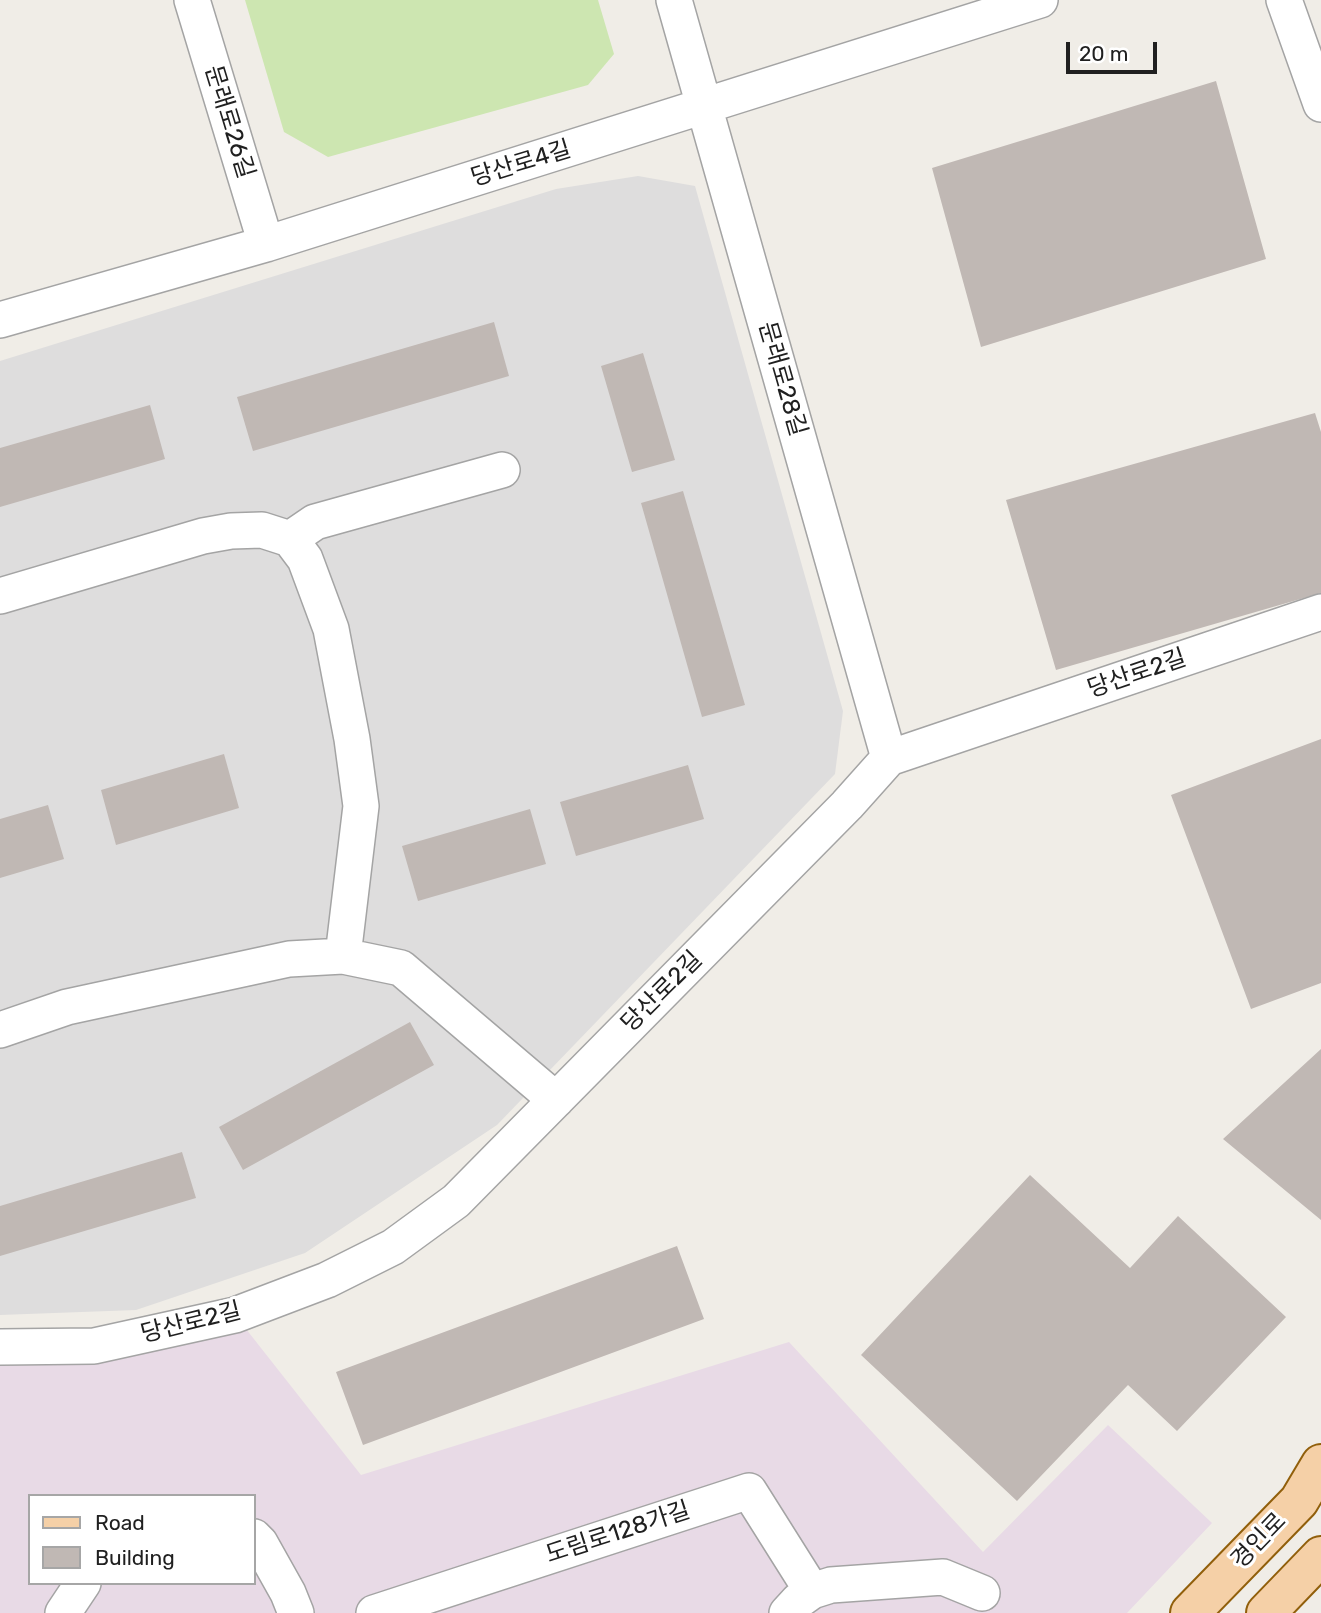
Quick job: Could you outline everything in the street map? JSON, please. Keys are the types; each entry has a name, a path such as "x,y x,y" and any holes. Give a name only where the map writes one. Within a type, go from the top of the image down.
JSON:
{"main road":[{"name":"경인로","path":"1191,1613 1310,1490 1321,1464"},
{"path":"1266,1613 1321,1556"}],"street":[{"name":"문래로26길","path":"192,0 266,244"},
{"name":"문래로28길","path":"674,0 888,758"},
{"name":"당산로4길","path":"0,320 266,244 1040,0"},
{"path":"1284,0 1321,104"},
{"path":"290,539 315,522 502,470"},
{"path":"0,596 204,536 231,531 262,530 290,539 305,559 331,629 352,739 361,806 343,956"},
{"name":"당산로2길","path":"0,1347 94,1346 235,1315 327,1280 393,1247 456,1201 847,805 888,758 1321,612"},
{"path":"0,1030 67,1007 289,959 343,956 401,968 556,1100"},
{"name":"도림로128가길","path":"374,1613 749,1491 800,1602 831,1585 943,1577 982,1593"},
{"path":"256,1539 288,1593 296,1613"},
{"path":"63,1613 82,1585"}],"shaded area":[{"path":"638,176 695,186 843,711 835,774 497,1125 305,1253 136,1310 0,1315 0,361 556,189"},
{"path":"235,1315 361,1475 789,1342 983,1552 1108,1425 1212,1523 1127,1613 0,1613 0,1347"}],"green space":[{"path":"245,0 598,0 614,54 588,85 328,157 284,132"}],"building":[{"path":"1216,81 1266,259 981,347 932,168"},
{"path":"494,322 509,376 253,451 237,397"},
{"path":"643,353 675,460 632,472 601,366"},
{"path":"150,405 165,459 0,507 0,448"},
{"path":"1315,413 1321,432 1321,593 1056,670 1006,500"},
{"path":"683,491 745,705 702,717 641,503"},
{"path":"1321,739 1321,983 1251,1009 1171,795"},
{"path":"224,754 239,808 116,845 101,790"},
{"path":"688,765 704,819 576,856 560,802"},
{"path":"48,805 64,859 0,878 0,819"},
{"path":"530,809 546,864 418,901 402,846"},
{"path":"410,1022 434,1065 243,1170 219,1127"},
{"path":"1321,1049 1321,1220 1223,1139"},
{"path":"182,1152 196,1198 0,1256 0,1206"},
{"path":"1030,1175 1130,1268 1178,1216 1286,1317 1177,1431 1128,1385 1017,1501 861,1355"},
{"path":"677,1246 704,1319 363,1445 336,1372"}]}
